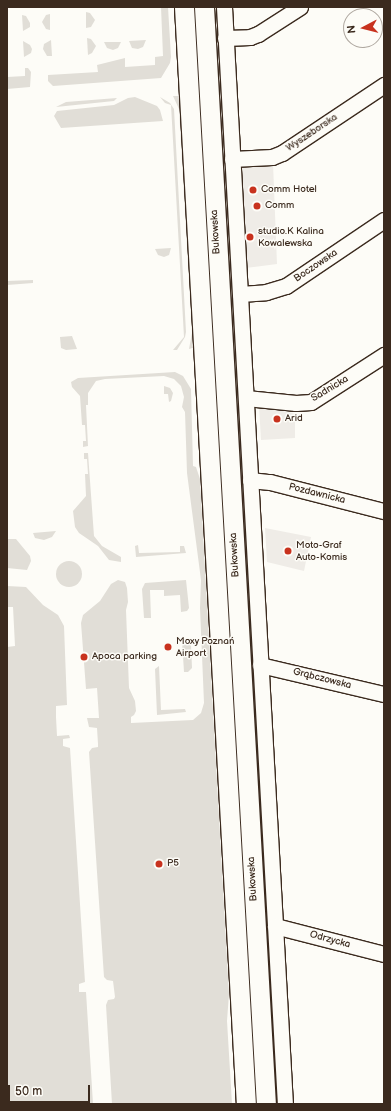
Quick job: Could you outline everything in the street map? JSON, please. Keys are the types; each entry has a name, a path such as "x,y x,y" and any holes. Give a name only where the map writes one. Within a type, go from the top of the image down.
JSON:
{"main road":[{"name":"Bukowska","path":"184,7 246,1104"},
{"name":"Bukowska","path":"204,7 266,1104"}],"street":[{"name":"Bukowska","path":"224,7 285,1104"},
{"path":"225,38 258,34 300,7"},
{"name":"Wyszeborska","path":"232,159 272,157 282,153 384,85"},
{"name":"Boczowska","path":"240,294 266,292 286,286 384,220"},
{"name":"Sadnicka","path":"246,398 296,403 311,402 384,355"},
{"name":"Pozdawnicka","path":"250,480 270,482 384,511"},
{"name":"Grąbczowska","path":"260,665 384,694"},
{"name":"Odrzycka","path":"275,926 384,954"}],"shaded area":[{"path":"161,7 168,7 171,57 170,63 161,78 53,86 48,81 48,75 98,72 97,65 125,58 125,67 155,65 155,57 163,56"},
{"path":"191,7 196,7 201,90 196,87"},
{"path":"211,7 215,7 216,28 221,35 217,38 219,77 223,81 223,84 219,88 222,127 226,130 226,134 222,137 225,176 229,180 229,183 225,186 227,226 232,231 232,235 226,235"},
{"path":"86,12 90,13 95,20 91,27 86,28"},
{"path":"50,14 50,30 46,29 42,22 46,15"},
{"path":"22,15 26,16 30,23 30,27 23,31"},
{"path":"87,38 91,39 96,46 92,53 88,55"},
{"path":"51,40 52,56 47,56 43,49 44,44"},
{"path":"146,40 143,47 138,49 132,48 129,41"},
{"path":"23,41 30,45 32,49 31,53 24,57"},
{"path":"104,42 121,42 118,48 113,50 107,48"},
{"path":"25,68 28,68 31,72 30,87 7,89 7,77 25,76"},
{"path":"173,96 181,96 196,347 189,349 192,333 179,109"},
{"path":"135,97 157,106 160,110 163,121 61,128 54,116 57,111 114,105 128,98"},
{"path":"160,97 170,103 174,109 186,332 185,337 177,350 173,350 184,337 171,105 165,103"},
{"path":"117,98 114,101 56,107 66,102"},
{"path":"273,163 277,264 245,268 240,165"},
{"path":"206,244 214,317 210,332"},
{"path":"171,248 169,255 164,257 158,255 155,249"},
{"path":"33,280 33,283 7,285 7,281"},
{"path":"72,336 77,349 66,350 61,348 60,337"},
{"name":"P5","path":"175,372 183,376 191,389 193,466 196,467 200,479 229,994 227,1021 232,1104 112,1104 106,1005 108,1000 114,999 115,997 113,981 107,980 104,977 89,752 92,748 98,747 97,728 89,727 87,718 99,718 97,688 86,689 81,623 83,615 100,601 111,584 118,580 125,582 128,602 126,610 129,688 135,701 136,711 131,717 131,723 193,720 201,713 204,703 200,608 201,580 187,473 185,412 182,407 184,397 181,386 174,379 164,376 105,379 96,381 88,393 88,405 86,405 88,446 83,447 83,441 86,441 85,425 82,425 80,396 72,387 71,382 78,378"},
{"path":"164,386 170,388 173,393 171,401 169,402 168,394 164,394"},
{"path":"213,391 218,391 257,1104 253,1104"},
{"name":"Arid","path":"259,405 295,414 295,438 261,440"},
{"path":"237,425 243,425 243,429 239,432 242,472 246,475 246,478 242,481 244,521 249,524 249,527 245,531 247,570 251,573 251,576 247,580 250,619 254,622 254,626 250,629 252,668 257,672 257,675 253,678 255,717 259,721 259,724 255,727 258,766 262,770 262,773 258,777 260,816 265,819 265,822 261,826 263,865 267,869 267,872 264,875 266,915 270,918 270,921 266,925 268,964 273,967 273,970 269,974 271,1013 275,1016 276,1020 272,1023 274,1063 278,1066 278,1070 274,1073 276,1104 274,1104"},
{"path":"84,453 88,453 94,536 102,546 121,557 121,562 109,560 98,546 79,533 75,527 73,511 86,496 85,474 88,474 87,459 84,459"},
{"name":"Moto-Graf Auto-Komis","path":"265,528 311,537 304,571 267,562"},
{"path":"56,531 52,537 44,540 35,538 33,533"},
{"path":"7,539 16,539 30,556 31,561 27,570 7,568"},
{"path":"138,545 139,553 180,552 180,546 184,546 186,553 136,557 135,546"},
{"path":"69,561 79,564 82,574 79,584 69,587 59,584 56,574 59,564"},
{"path":"186,580 189,608 187,611 181,612 180,595 164,596 164,590 150,590 151,618 144,618 142,589 145,583"},
{"path":"7,586 26,587 43,605 58,615 64,626 67,705 56,706 57,736 69,735 70,738 63,739 63,746 70,748 85,982 79,984 79,992 86,992 93,1104 7,1104 7,647 15,646 13,607 7,607"},
{"path":"182,641 188,641 191,645 192,668 188,672 184,672"},
{"path":"159,666 161,710 185,709 186,712 157,715 155,669"}],"place":[{"name":"Comm Hotel","path":"253,190"},
{"name":"Comm","path":"257,206"},
{"name":"studio.K Kalina Kowalewska","path":"250,237"},
{"name":"Arid","path":"277,419"},
{"name":"Moto-Graf Auto-Komis","path":"288,551"},
{"name":"Moxy Poznań Airport","path":"168,647"},
{"name":"Apoca parking","path":"84,657"},
{"name":"P5","path":"159,864"}]}
